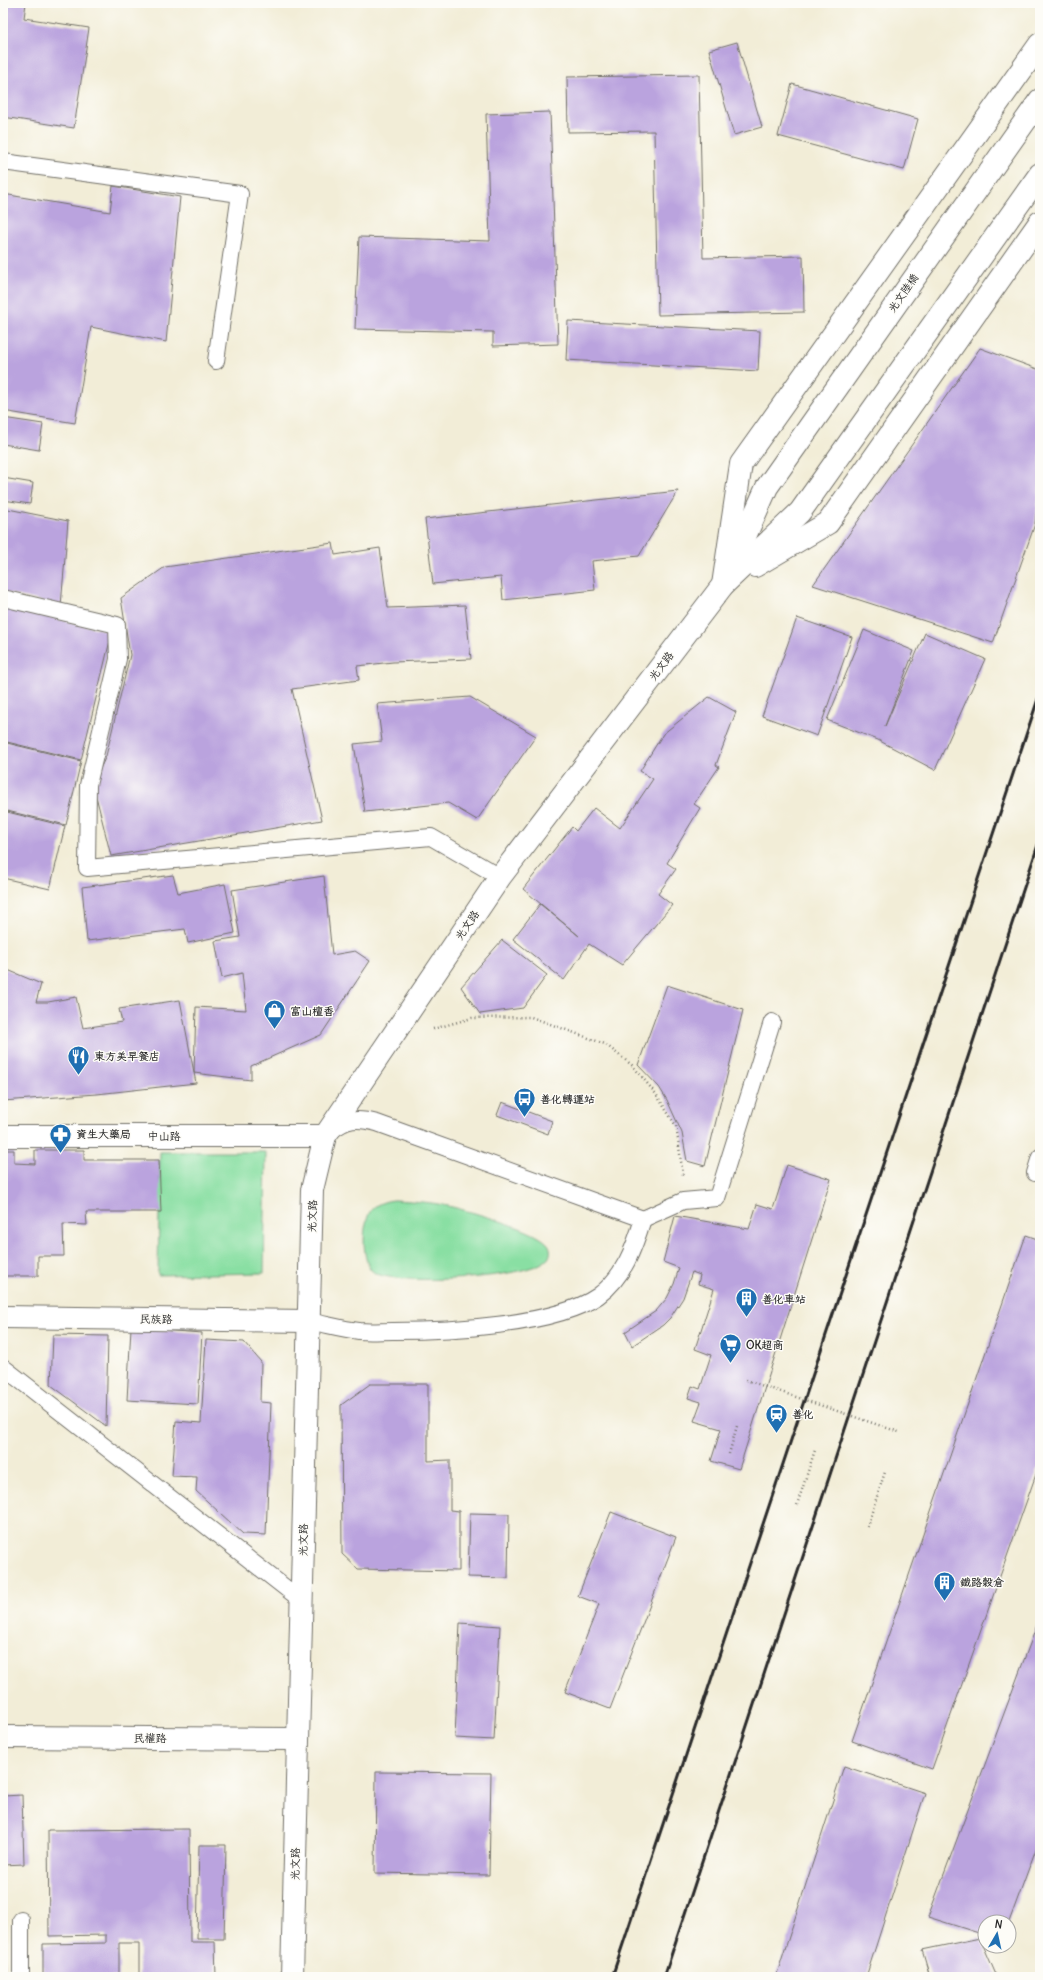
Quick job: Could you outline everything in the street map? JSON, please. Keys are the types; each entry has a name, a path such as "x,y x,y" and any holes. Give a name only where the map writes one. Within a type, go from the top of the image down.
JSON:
{"street":[{"path":"723,585 740,464 1040,44"},
{"name":"光文陸橋","path":"723,585 767,487 1040,100"},
{"path":"723,585 800,512 1040,174"},
{"path":"723,585 828,523 1040,222"},
{"name":"光文路","path":"292,1977 312,1190 325,1136 500,877 723,585"},
{"name":"中山路","path":"3,1136 325,1136"},
{"name":"民族路","path":"3,1317 308,1321"},
{"name":"民權路","path":"3,1737 297,1739"}],"lane":[{"path":"3,162 240,194 216,361"},
{"path":"3,598 117,625 118,659 88,784 87,868 431,837 500,877"},
{"path":"325,1136 342,1122 366,1120 643,1219 683,1201 717,1198 772,1022"},
{"path":"1035,1173 1040,1157"},
{"path":"308,1321 360,1331 438,1331 536,1318 568,1310 597,1296 613,1282 633,1251 643,1219"},
{"path":"3,1367 301,1600"},
{"path":"21,1920 21,1977"}],"path":[{"path":"432,1030 472,1018 531,1017 605,1044 633,1066 656,1094 676,1126 683,1166 683,1201"},
{"path":"746,1380 899,1432"},
{"path":"729,1454 737,1426"},
{"path":"797,1506 815,1450"},
{"path":"867,1526 885,1472"}],"green space":[{"path":"160,1152 266,1152 264,1273 158,1275"},
{"path":"394,1200 448,1206 516,1226 547,1243 550,1248 550,1255 539,1265 520,1271 466,1278 410,1279 389,1277 375,1273 370,1268 365,1252 364,1242 366,1223 374,1207"}],"building":[{"path":"3,3 26,3 24,18 89,28 74,128 3,117"},
{"path":"737,42 762,127 734,135 709,50"},
{"path":"699,75 703,258 803,256 804,312 658,315 654,131 568,132 567,77"},
{"path":"792,84 918,119 904,170 778,136"},
{"path":"550,112 558,344 493,346 493,332 355,329 359,237 490,241 486,114"},
{"path":"113,186 180,197 166,342 91,327 75,423 3,411 3,194 110,212"},
{"path":"568,321 760,331 758,371 566,360"},
{"path":"980,348 1040,370 1040,484 1035,524 993,643 813,585"},
{"path":"3,418 43,424 39,450 3,444"},
{"path":"3,478 33,483 30,504 3,500"},
{"path":"678,491 639,556 592,561 595,590 503,600 501,577 433,584 425,519"},
{"path":"3,508 68,521 61,606 3,592"},
{"path":"333,543 335,555 380,548 388,608 465,605 471,659 393,662 357,666 359,680 292,689 322,820 111,856 93,784 106,756 130,655 121,598 165,567"},
{"path":"3,606 112,632 81,760 3,741"},
{"path":"797,618 852,637 817,736 762,716"},
{"path":"864,630 914,651 885,726 925,633 985,659 935,770 878,740 827,720"},
{"path":"470,697 536,736 477,820 448,803 365,812 354,744 382,741 377,704"},
{"path":"709,697 736,712 716,765 719,767 694,804 700,808 667,863 676,869 658,894 672,905 622,965 589,944 564,980 513,939 540,904 579,936 523,889 572,827 576,831 594,808 620,828 653,779 640,771 663,734"},
{"path":"3,742 81,761 66,825 3,810"},
{"path":"3,811 65,826 50,889 3,878"},
{"path":"173,875 178,893 225,884 235,933 188,943 185,929 87,941 82,887"},
{"path":"324,876 332,955 355,951 370,961 321,1035 251,1066 251,1080 194,1073 196,1007 246,1010 242,973 222,978 215,941 240,937 232,890"},
{"path":"502,940 547,975 523,1008 480,1014 461,987"},
{"path":"3,968 41,984 36,1002 48,1002 76,997 83,1028 122,1022 119,1009 180,1000 196,1083 97,1094 3,1101"},
{"path":"667,985 743,1010 705,1166 687,1161 682,1133 667,1100 659,1087 638,1065"},
{"path":"502,1102 552,1121 548,1134 497,1115"},
{"path":"3,1150 14,1150 14,1163 35,1164 35,1150 84,1150 84,1160 159,1160 161,1212 86,1212 87,1225 63,1224 64,1256 38,1256 38,1276 3,1276"},
{"name":"善化車站","path":"787,1165 831,1179 739,1469 711,1461 721,1429 694,1421 701,1402 688,1398 692,1386 700,1389 711,1355 695,1349 714,1289 698,1284 700,1275 692,1272 683,1298 670,1318 663,1325 632,1346 625,1332 656,1311 667,1298 674,1284 679,1268 663,1262 675,1216 749,1229 757,1204 773,1209"},
{"name":"鐵路穀倉","path":"1026,1235 1040,1240 1040,1463 932,1769 852,1741"},
{"path":"131,1328 202,1333 198,1404 127,1400"},
{"path":"53,1335 108,1336 106,1426 51,1385"},
{"path":"206,1340 244,1342 261,1362 260,1402 271,1403 266,1535 243,1534 196,1491 197,1477 172,1476 176,1421 201,1423"},
{"path":"370,1384 428,1384 428,1461 450,1460 450,1510 459,1511 459,1571 358,1569 342,1554 341,1405"},
{"path":"611,1512 676,1537 610,1709 565,1692 599,1604 578,1596"},
{"path":"470,1513 509,1514 508,1578 468,1577"},
{"path":"1040,1617 1040,1838 1012,1914 977,1914 977,1932 928,1917"},
{"path":"460,1623 500,1626 494,1740 455,1738"},
{"path":"844,1766 925,1793 866,1977 776,1977"},
{"path":"376,1772 491,1773 489,1875 375,1873"},
{"path":"22,1795 24,1864 3,1865 3,1796"},
{"path":"189,1829 190,1942 215,1942 216,1977 139,1977 139,1943 119,1943 119,1977 43,1977 43,1944 106,1943 106,1935 49,1936 48,1830"},
{"path":"199,1845 226,1845 224,1939 197,1939"},
{"path":"977,1939 977,1954 987,1954 997,1977 930,1977 922,1950"},
{"path":"3,1952 5,1952 5,1977 3,1977"}],"railway":[{"path":"612,1977 1040,693"},
{"path":"664,1977 1040,839"}],"place":[{"name":"富山檀香","path":"275,1030"},
{"name":"東方美早餐店","path":"78,1076"},
{"name":"善化轉運站","path":"524,1118"},
{"name":"資生大藥局","path":"61,1154"},
{"name":"善化車站","path":"746,1318"},
{"name":"OK超商","path":"730,1364"},
{"name":"善化","path":"777,1434"},
{"name":"鐵路穀倉","path":"945,1602"}]}
